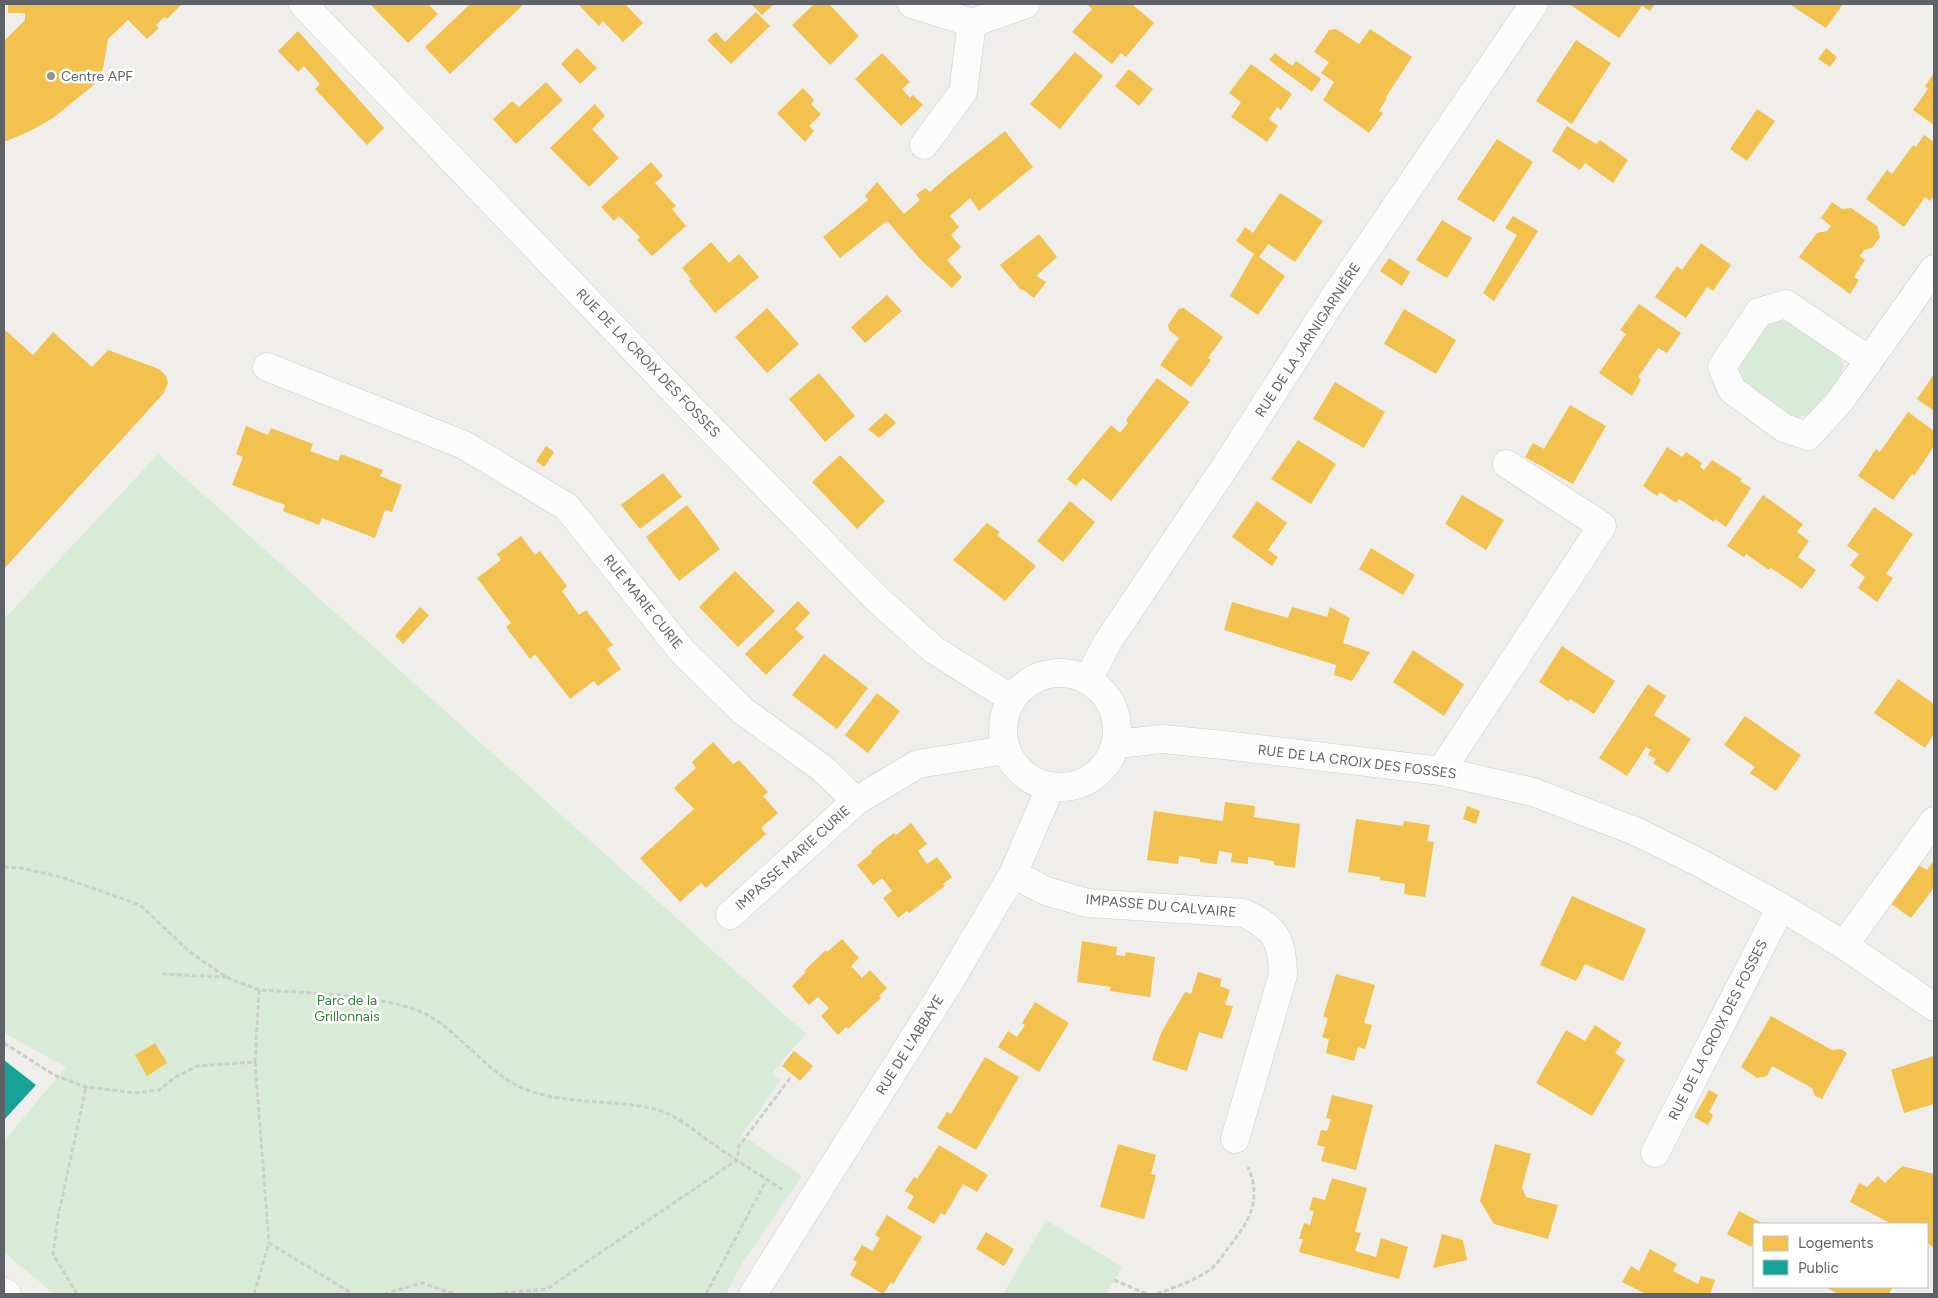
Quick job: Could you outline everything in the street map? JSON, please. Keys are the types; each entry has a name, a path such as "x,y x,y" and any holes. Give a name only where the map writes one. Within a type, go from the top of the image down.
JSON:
{"street":[{"name":"RUE DE LA CROIX DES FOSSES","path":"303,4 678,395 875,597 934,650 1012,699"},
{"path":"912,4 972,24 1026,4"},
{"name":"RUE DE LA JARNIGARNIÈRE","path":"1088,680 1107,643 1224,469 1333,300 1534,4"},
{"path":"924,145 964,92 972,24"},
{"path":"1869,360 1786,304 1759,312 1722,367 1732,390 1784,428 1808,436 1840,401 1934,269"},
{"name":"RUE MARIE CURIE","path":"267,367 464,445 567,507 682,651 743,711 822,768 856,801"},
{"path":"1441,771 1602,526 1507,464"},
{"path":"1055,673 1072,674 1088,680 1103,692 1113,708 1118,726 1116,744 1109,760 1098,773 1084,782 1068,787 1039,783 1024,774 1006,750 1003,732 1005,715 1012,699 1023,686 1038,677 1055,673"},
{"name":"RUE DE LA CROIX DES FOSSES","path":"1116,744 1163,739 1441,771 1533,792 1635,831 1698,862 1844,945 1934,1007"},
{"path":"856,801 918,764 1006,750"},
{"name":"RUE DE L'ABBAYE","path":"753,1294 946,987 1012,874 1051,786"},
{"name":"IMPASSE MARIE CURIE","path":"730,915 856,801"},
{"path":"1844,945 1934,821"},
{"name":"IMPASSE DU CALVAIRE","path":"1012,874 1046,891 1087,903 1244,913 1262,922 1277,938 1282,953 1283,975 1235,1139"},
{"name":"RUE DE LA CROIX DES FOSSES","path":"1655,1153 1780,907"}],"path":[{"path":"4,867 21,868 60,877 140,905 190,952 226,977 259,990 368,999 408,1007 433,1017 503,1077 521,1087 545,1095 633,1105 656,1110 681,1120 713,1144 808,1206"},
{"path":"162,974 226,977"},
{"path":"254,1294 270,1243 255,1062 259,990"},
{"path":"4,1043 54,1075 86,1087 136,1093 159,1090 174,1078 197,1066 255,1062"},
{"path":"737,1160 738,1146 791,1077"},
{"path":"77,1294 53,1254 58,1217 86,1087"},
{"path":"1157,1294 1185,1283 1213,1267 1244,1228 1255,1198 1254,1181 1235,1139"},
{"path":"496,1294 547,1289 737,1160"},
{"path":"706,1294 766,1179"},
{"path":"270,1243 353,1294"},
{"path":"1114,1280 1146,1294"},
{"path":"384,1294 422,1283 455,1294"}],"green space":[{"path":"1782,318 1839,356 1843,364 1842,372 1813,415 1797,417 1790,414 1743,382 1739,374 1738,366 1765,325"},
{"name":"Parc de la Grillonnais","path":"158,454 806,1034 772,1073 781,1080 742,1135 802,1176 741,1265 726,1294 54,1294 4,1252 4,1141 66,1067 4,1033 4,619"},
{"path":"1046,1220 1122,1267 1106,1294 1003,1294"}],"building: Logements":[{"name":"Centre APF","path":"8,4 182,4 167,19 164,17 156,25 159,28 147,39 128,20 108,39 103,69 95,84 53,118 30,131 4,142 4,41 25,20 25,13 8,13"},
{"path":"370,4 428,4 438,14 408,43"},
{"path":"470,4 524,4 450,74 425,47"},
{"path":"578,4 625,4 643,23 623,42 603,21 599,26"},
{"path":"751,4 774,4 762,15"},
{"path":"814,4 829,4 859,36 830,65 792,25"},
{"path":"1086,4 1132,4 1154,23 1126,57 1121,53 1112,64 1072,32 1092,9"},
{"path":"1569,4 1655,4 1650,11 1642,6 1619,38"},
{"path":"1789,4 1843,4 1826,28"},
{"path":"756,12 770,26 731,64 707,40 716,32 725,42"},
{"path":"1336,29 1359,44 1370,29 1412,57 1386,97 1379,111 1383,113 1369,133 1323,100 1334,82 1321,73 1329,62 1314,52 1329,30"},
{"path":"298,31 384,128 367,145 315,89 320,84 304,66 298,72 278,51"},
{"path":"1576,40 1611,63 1572,124 1536,101"},
{"path":"577,48 597,68 580,84 561,64"},
{"path":"1826,48 1837,57 1830,67 1818,59"},
{"path":"1075,52 1103,76 1060,129 1030,104"},
{"path":"882,53 910,82 902,89 910,98 913,95 923,105 901,126 855,79"},
{"path":"1275,53 1292,66 1296,61 1321,79 1312,92 1269,60"},
{"path":"1251,64 1292,94 1281,110 1277,107 1269,119 1278,126 1267,142 1231,117 1241,102 1229,93"},
{"path":"1129,69 1153,89 1139,106 1115,86"},
{"path":"1934,73 1934,125 1913,110 1928,89 1925,86"},
{"path":"546,82 563,100 516,144 493,119 512,101 519,107"},
{"path":"803,88 814,100 811,104 821,114 809,126 814,131 805,142 777,113"},
{"path":"595,104 605,116 592,129 619,158 589,187 550,148"},
{"path":"1757,109 1775,121 1747,161 1730,149"},
{"path":"1567,126 1596,144 1600,140 1628,160 1613,183 1585,163 1580,170 1552,151"},
{"path":"1005,131 1033,167 979,211 970,198 950,216 959,227 951,235 961,247 947,260 962,277 952,288 922,261 887,221 840,258 823,237 868,200 865,196 877,182 904,214 920,200 916,195 925,188 930,192"},
{"path":"1924,135 1934,142 1934,195 1930,201 1925,197 1904,227 1866,199 1887,170 1892,174 1913,145 1916,147"},
{"path":"1497,139 1533,162 1494,222 1457,199"},
{"path":"651,162 663,176 655,183 676,206 672,209 686,226 652,256 637,240 640,237 619,216 614,221 601,207"},
{"path":"1280,193 1323,221 1295,262 1268,244 1259,257 1285,276 1258,315 1230,296 1254,254 1236,241 1245,227 1253,233"},
{"path":"1832,202 1842,209 1851,208 1877,226 1880,237 1872,248 1864,250 1860,256 1865,260 1854,277 1859,280 1850,294 1799,257 1817,233 1827,231 1831,226 1821,218"},
{"path":"1513,216 1538,231 1494,301 1483,293 1517,235 1505,228"},
{"path":"1442,220 1472,238 1447,278 1416,260"},
{"path":"1039,234 1057,257 1036,276 1046,282 1034,298 1021,290 1000,265"},
{"path":"711,242 729,263 739,254 759,277 715,313 689,281 691,279 682,268"},
{"path":"1701,243 1731,265 1713,291 1707,287 1686,318 1655,297 1677,266 1682,270"},
{"path":"1389,258 1410,272 1402,286 1380,271"},
{"path":"887,295 902,311 865,343 851,327"},
{"path":"1639,304 1681,333 1667,353 1658,348 1638,377 1641,380 1632,396 1599,373 1626,334 1620,330"},
{"path":"767,308 799,344 767,373 735,337"},
{"path":"1184,308 1223,337 1208,358 1211,360 1191,387 1160,365 1179,338 1169,330 1168,325 1179,309"},
{"path":"1404,309 1456,340 1436,374 1384,344"},
{"path":"4,329 33,355 53,332 92,367 108,350 159,369 166,376 168,383 163,394 4,569"},
{"path":"819,373 855,416 825,442 789,399"},
{"path":"1934,374 1934,411 1917,399"},
{"path":"1157,378 1190,402 1111,501 1083,478 1076,486 1067,479 1111,425 1120,433 1128,423 1126,420"},
{"path":"1335,382 1385,412 1364,448 1313,419"},
{"path":"1570,405 1606,426 1573,484 1525,457 1533,443 1544,449"},
{"path":"1908,412 1934,431 1934,446 1914,476 1912,474 1893,500 1858,476 1876,449 1880,452"},
{"path":"886,413 896,423 879,438 868,429"},
{"path":"246,426 268,435 271,428 313,444 310,451 338,461 341,454 383,470 380,476 402,485 392,512 385,510 375,538 322,518 319,525 283,511 285,505 232,485 243,457 236,454"},
{"path":"1298,440 1336,464 1311,504 1271,479"},
{"path":"546,446 554,452 544,467 536,461"},
{"path":"1667,447 1682,457 1686,452 1702,463 1700,467 1704,470 1712,460 1742,479 1740,481 1751,488 1726,527 1715,519 1714,522 1679,499 1676,503 1660,492 1657,496 1643,486"},
{"path":"840,455 885,501 857,529 812,482"},
{"path":"663,473 682,497 640,529 621,505"},
{"path":"1462,495 1504,520 1486,550 1445,524"},
{"path":"1763,495 1803,524 1797,532 1809,541 1798,557 1816,570 1802,589 1771,568 1769,570 1746,554 1744,557 1727,546"},
{"path":"1070,501 1095,522 1063,562 1037,541"},
{"path":"1257,501 1287,523 1268,550 1278,557 1272,566 1232,537"},
{"path":"687,505 720,549 679,581 646,537"},
{"path":"1874,507 1913,534 1886,574 1893,578 1877,602 1858,588 1865,577 1850,565 1859,554 1847,546"},
{"path":"987,523 1000,532 997,535 1036,566 1005,601 953,560"},
{"path":"521,536 535,555 540,551 567,586 562,591 579,615 586,610 613,645 607,649 621,669 598,686 594,681 570,699 535,654 530,659 506,627 511,623 477,578 501,560 497,554"},
{"path":"1371,548 1415,575 1403,595 1359,569"},
{"path":"735,571 775,611 738,647 699,607"},
{"path":"798,601 810,613 795,629 804,637 766,675 745,654"},
{"path":"1232,602 1288,618 1292,607 1327,617 1330,607 1350,618 1343,643 1370,652 1352,681 1334,675 1336,665 1224,630"},
{"path":"420,607 429,615 403,644 395,636"},
{"path":"1562,646 1615,681 1594,714 1570,699 1568,701 1539,682"},
{"path":"1413,650 1464,684 1444,716 1393,682"},
{"path":"824,654 868,688 837,729 792,695"},
{"path":"1898,679 1934,704 1934,734 1925,748 1874,713"},
{"path":"1648,684 1666,696 1654,715 1691,739 1668,773 1653,763 1656,759 1648,755 1651,750 1646,747 1627,776 1599,758"},
{"path":"877,693 900,711 868,753 845,735"},
{"path":"1745,716 1801,755 1776,791 1750,773 1755,767 1724,745"},
{"path":"713,742 733,764 739,760 768,792 763,796 778,813 761,828 766,834 706,888 701,883 680,902 640,858 694,809 674,788 696,768 692,762"},
{"path":"1225,802 1255,806 1254,817 1300,824 1295,868 1274,865 1274,861 1248,857 1248,864 1231,862 1232,853 1219,851 1217,864 1200,862 1200,859 1179,856 1178,864 1147,860 1154,811 1223,821"},
{"path":"1467,806 1480,811 1476,824 1463,819"},
{"path":"1356,819 1403,826 1404,821 1430,825 1427,841 1434,842 1425,897 1404,894 1405,884 1380,880 1380,877 1348,872"},
{"path":"911,823 927,844 918,851 927,864 937,857 952,877 943,884 945,886 909,913 907,911 898,918 883,898 892,891 882,878 873,885 857,865 882,842 894,833 896,835"},
{"path":"1934,860 1934,890 1911,918 1887,901 1915,863 1927,870"},
{"path":"1572,896 1646,929 1623,981 1585,964 1576,981 1540,965"},
{"path":"842,939 859,958 851,966 862,978 870,970 887,988 879,996 881,998 848,1029 846,1027 838,1035 821,1016 829,1008 818,997 809,1005 792,986 806,972 804,971 826,950 827,952"},
{"path":"1082,941 1117,947 1116,955 1125,956 1126,952 1155,957 1150,997 1110,991 1111,987 1077,982"},
{"path":"1198,972 1222,979 1220,986 1230,990 1225,1005 1233,1006 1222,1039 1199,1032 1187,1071 1152,1060 1161,1033 1185,992 1191,994"},
{"path":"1336,974 1375,985 1364,1023 1372,1025 1365,1049 1358,1047 1354,1061 1326,1053 1329,1039 1322,1037 1328,1018 1323,1017"},
{"path":"1035,1002 1069,1023 1039,1072 998,1047 1008,1031 1017,1037 1025,1025 1022,1023"},
{"path":"1771,1016 1832,1050 1841,1049 1847,1053 1822,1099 1815,1096 1812,1088 1772,1066 1767,1076 1757,1078 1741,1067"},
{"path":"1595,1025 1622,1043 1615,1053 1625,1060 1592,1116 1536,1083 1566,1030 1585,1041"},
{"path":"155,1043 167,1063 147,1076 135,1055"},
{"path":"794,1051 813,1066 800,1081 782,1066"},
{"path":"1934,1056 1934,1104 1904,1113 1891,1070"},
{"path":"985,1057 1019,1077 976,1150 937,1128 947,1112 951,1114"},
{"path":"1709,1090 1718,1095 1709,1112 1713,1115 1708,1125 1694,1117"},
{"path":"1332,1095 1373,1105 1356,1170 1321,1161 1325,1147 1317,1145 1321,1130 1327,1131 1331,1119 1326,1118"},
{"path":"1118,1144 1156,1155 1151,1174 1156,1175 1144,1219 1100,1207"},
{"path":"1495,1144 1531,1154 1522,1188 1526,1197 1558,1205 1548,1239 1494,1224 1480,1201"},
{"path":"939,1145 988,1175 977,1192 963,1184 945,1215 941,1213 934,1224 907,1208 914,1196 905,1191 914,1177 917,1179"},
{"path":"1902,1166 1934,1174 1933,1247 1928,1244 1928,1223 1890,1223 1850,1202 1859,1183 1867,1187 1878,1176 1885,1183"},
{"path":"1332,1178 1367,1188 1355,1232 1361,1233 1355,1251 1376,1257 1381,1238 1408,1247 1399,1279 1299,1252 1303,1239 1299,1239 1304,1223 1310,1225 1314,1211 1309,1210 1313,1197 1325,1200"},
{"path":"1739,1211 1762,1223 1753,1223 1753,1243 1751,1247 1727,1234"},
{"path":"887,1215 922,1237 893,1284 891,1282 884,1293 886,1294 883,1294 850,1275 857,1262 853,1260 862,1245 872,1251 880,1238 875,1235"},
{"path":"986,1232 1014,1249 1004,1266 976,1249"},
{"path":"1442,1234 1463,1240 1467,1260 1433,1268"},
{"path":"1650,1249 1677,1264 1673,1271 1698,1284 1701,1276 1715,1280 1710,1294 1646,1294 1622,1282 1631,1266 1639,1271"},
{"path":"1827,1288 1892,1288 1889,1294 1839,1294"}],"building: Public":[{"path":"4,1060 36,1085 4,1120"}],"place":[{"name":"Centre APF","path":"51,76"}]}
